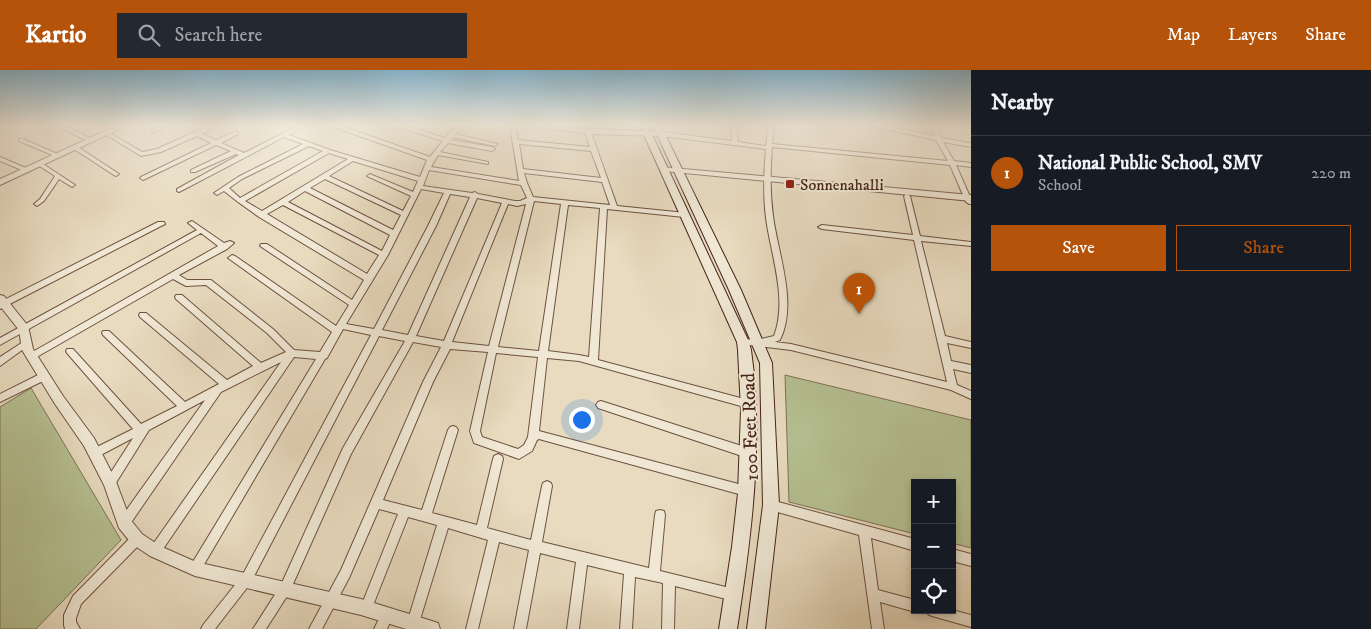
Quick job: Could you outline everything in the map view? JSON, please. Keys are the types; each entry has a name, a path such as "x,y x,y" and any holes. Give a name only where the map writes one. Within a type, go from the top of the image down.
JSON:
{"main road":[{"name":"100 Feet Road","path":"664,152 766,363 771,505 756,629"},
{"name":"100 Feet Road","path":"673,171 684,215 743,342 747,359 748,453 746,491 734,595 728,629"}],"street":[{"path":"50,152 59,156"},
{"path":"0,182 67,152"},
{"path":"82,152 116,174"},
{"path":"138,152 141,154 152,152"},
{"path":"143,178 196,152"},
{"path":"234,152 244,155"},
{"path":"193,171 234,152"},
{"path":"179,190 250,152"},
{"path":"218,193 240,178 292,152"},
{"path":"328,152 352,159 419,188"},
{"path":"240,202 328,152"},
{"path":"421,152 434,156 486,163"},
{"path":"195,568 384,255 437,152"},
{"path":"518,152 522,183 531,199 493,349 475,431 478,440 519,454 528,448 533,436 542,354 565,203"},
{"path":"595,152 614,208"},
{"path":"758,344 777,338 781,332 782,322 783,287 769,220 769,152"},
{"path":"831,152 971,165"},
{"path":"946,152 969,200"},
{"path":"0,159 26,170"},
{"path":"261,215 352,159"},
{"path":"40,164 72,185"},
{"path":"428,168 522,183"},
{"path":"521,171 605,180"},
{"path":"673,171 969,200"},
{"path":"37,204 42,200 58,176"},
{"path":"324,176 405,214"},
{"path":"370,176 419,188 475,194 513,203 522,204 531,199 684,215"},
{"path":"768,180 907,196 969,200"},
{"path":"226,188 240,202 369,279"},
{"path":"305,188 395,234"},
{"path":"206,629 246,580 432,226 448,191"},
{"path":"259,629 285,589 348,450 411,338 475,194"},
{"path":"907,196 953,387"},
{"path":"316,629 376,503 428,382 448,345 506,200"},
{"path":"283,202 384,255"},
{"path":"593,361 604,206"},
{"path":"0,342 27,343 174,276 227,245 192,223"},
{"path":"161,224 2,303 27,343 44,376 94,453 110,482 124,523 137,538 155,551 195,568 366,609 432,629"},
{"path":"822,227 971,244"},
{"path":"0,362 202,230"},
{"path":"264,246 354,305"},
{"path":"232,258 339,329 376,332 448,345 593,361 748,404"},
{"path":"174,276 186,283 208,282 270,331 292,353"},
{"path":"179,297 260,367"},
{"path":"143,316 222,386"},
{"path":"106,333 183,406"},
{"path":"943,340 971,345"},
{"path":"743,342 790,348 953,387 971,395"},
{"path":"70,351 143,428"},
{"path":"155,551 292,353"},
{"path":"94,453 222,386 292,353 324,356"},
{"path":"948,364 971,369"},
{"path":"0,398 44,376"},
{"path":"124,523 222,386"},
{"path":"601,405 748,453"},
{"path":"110,482 143,428"},
{"path":"426,517 452,430"},
{"path":"533,436 539,435 746,491"},
{"path":"481,532 498,459"},
{"path":"520,629 548,486"},
{"path":"376,503 495,536 734,595"},
{"path":"771,505 911,544"},
{"path":"366,609 405,511"},
{"path":"654,576 660,515"},
{"path":"414,623 444,522"},
{"path":"864,530 878,629"},
{"path":"472,629 495,536"},
{"path":"74,629 69,621 72,608 77,600 137,538"},
{"path":"956,556 971,560"},
{"path":"573,629 582,558"},
{"path":"626,629 630,570"},
{"path":"668,629 669,580"},
{"path":"873,594 911,605"},
{"path":"946,614 971,621"},
{"path":"380,629 387,615"}],"green space":[{"path":"785,375 971,420 971,548 956,544 956,479 911,479 911,533 789,502"},
{"path":"31,388 121,540 36,629 0,629 0,407"}],"place":[{"name":"Sonnenahalli","path":"790,184"},
{"name":"National Public School, SMV","path":"859,314"}]}
